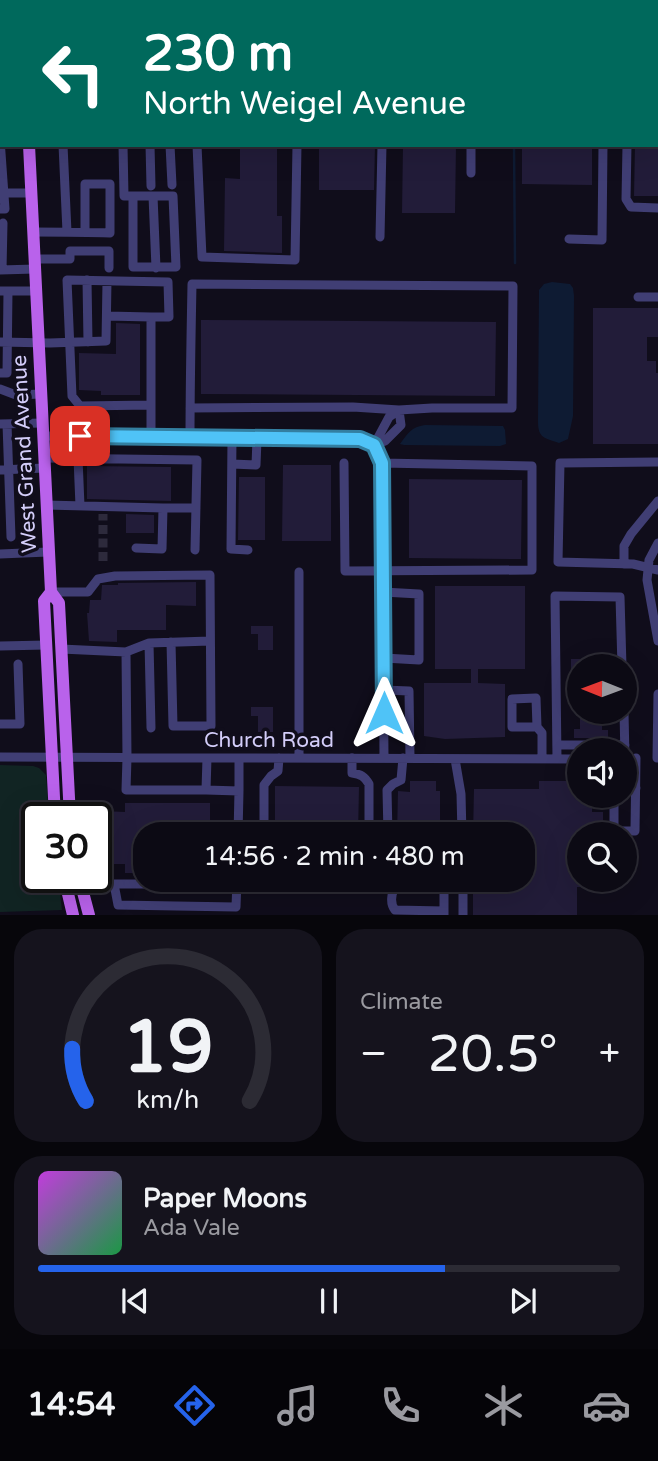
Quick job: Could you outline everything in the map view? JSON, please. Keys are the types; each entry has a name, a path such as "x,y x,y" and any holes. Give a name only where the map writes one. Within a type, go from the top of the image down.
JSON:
{"main road":[{"name":"West Grand Avenue","path":"29,147 48,552 51,592 59,603 69,802"},
{"name":"West Grand Avenue","path":"51,592 44,601 54,802"},
{"path":"68,893 73,915"},
{"path":"83,893 89,915"}],"street":[{"path":"0,147 5,209 0,209"},
{"path":"63,147 66,232"},
{"path":"123,147 124,196 152,191 173,196 176,267 133,267 133,196"},
{"path":"150,147 156,268"},
{"path":"170,147 172,185"},
{"path":"197,147 202,257 295,260 297,147"},
{"path":"380,237 382,147"},
{"path":"471,147 471,173"},
{"path":"569,239 603,240 603,147"},
{"path":"628,147 626,200 631,207 658,208"},
{"path":"33,232 110,233 110,184 85,184 85,232"},
{"path":"3,193 32,194"},
{"path":"3,223 1,270 70,259 70,251 109,251 109,268"},
{"path":"80,436 80,406 72,396 67,279 168,282 169,317 107,316"},
{"path":"87,280 88,342"},
{"path":"4,342 106,341 107,281"},
{"path":"190,408 512,408 513,286 192,284 190,408 190,438"},
{"path":"0,373 7,373 4,291 36,290"},
{"path":"638,297 658,297"},
{"path":"151,317 151,438"},
{"path":"0,389 16,395 41,394"},
{"path":"80,406 151,405"},
{"path":"374,446 389,417 399,410"},
{"path":"11,537 4,470 3,424 80,436 360,439 374,446 382,463 384,758"},
{"path":"232,438 231,549 248,550"},
{"path":"232,464 256,465 257,439"},
{"path":"4,470 78,458 197,460 195,550"},
{"path":"78,458 80,506"},
{"path":"653,570 633,564 558,562 560,463 658,462"},
{"path":"344,463 345,571 532,570 532,466 382,463"},
{"path":"624,564 624,546 658,501"},
{"path":"46,505 104,510 196,508"},
{"path":"136,548 162,548 163,508"},
{"path":"0,519 10,519"},
{"path":"653,570 649,560 658,544"},
{"path":"0,554 48,552"},
{"path":"653,570 647,580 658,641"},
{"path":"299,572 299,758"},
{"path":"51,592 88,592 98,579 115,576 210,575 211,726 173,726 171,642"},
{"path":"383,592 419,594 419,660 384,658"},
{"path":"557,759 555,596 620,597 622,654"},
{"path":"61,649 126,652 149,643 210,641"},
{"path":"149,643 151,728"},
{"path":"0,646 46,645"},
{"path":"126,652 126,790 239,790"},
{"path":"0,724 20,724 18,664"},
{"path":"384,690 409,691 407,758 401,780 387,790 388,822"},
{"path":"637,758 657,758 658,694"},
{"path":"537,727 542,733 542,759"},
{"path":"557,745 567,745"},
{"name":"Church Road","path":"0,757 567,759"},
{"path":"206,758 206,790"},
{"path":"238,822 239,758"},
{"path":"264,822 264,785 278,771 279,758"},
{"path":"352,758 352,773 359,774 369,784 369,822"},
{"path":"455,759 461,794 462,822"},
{"path":"614,808 614,831 635,831 636,808"},
{"path":"133,884 114,884 118,905 236,907 237,892"},
{"path":"395,888 442,888 444,913 395,910 392,906 392,892 395,888"},
{"path":"463,892 463,915"}],"green space":[{"path":"0,765 33,766 46,775 48,802 21,802 21,893 60,893 62,910 0,912"}],"water":[{"path":"544,284 570,284 574,296 573,416 568,439 559,443 543,436 539,431 538,421 539,290"},
{"path":"425,425 503,426 506,444 400,444 413,429"}],"building":[{"path":"240,147 277,147 277,216 282,216 282,253 224,251 225,178 240,179"},
{"path":"319,147 375,147 374,190 319,190"},
{"path":"403,147 456,147 455,213 402,213"},
{"path":"522,147 592,147 592,185 522,184"},
{"path":"635,147 658,147 658,196 634,196"},
{"path":"593,308 658,308 658,337 647,337 647,361 656,361 658,373 658,444 593,444"},
{"path":"201,320 496,322 495,396 201,394"},
{"path":"116,323 140,324 140,395 101,395 101,391 79,390 79,353 116,354"},
{"path":"283,465 331,465 331,541 282,541"},
{"path":"87,466 171,467 171,501 87,499"},
{"path":"239,477 265,477 265,540 238,540"},
{"path":"409,479 522,480 521,559 409,558"},
{"path":"126,514 154,515 154,533 126,533"},
{"path":"196,582 196,606 166,605 166,630 117,630 117,642 89,641 87,613 90,600 101,600 102,585"},
{"path":"435,586 525,586 525,669 478,669 478,683 505,684 505,737 445,739 424,736 424,683 471,683 471,669 435,669"},
{"path":"251,626 273,626 273,650 258,650 258,634 251,634"},
{"path":"251,707 273,707 273,732 258,732 258,716 251,716"},
{"path":"580,724 602,724 602,730 608,730 608,738 574,738 574,729 580,729"},
{"path":"410,781 436,781 436,791 440,791 440,822 397,822 398,791 410,792"},
{"path":"539,781 567,781 567,808 592,808 592,812 603,812 603,822 567,822 567,892 577,892 577,915 473,915 473,892 535,892 535,822 473,822 474,789 539,789"},
{"path":"275,786 359,787 358,822 275,822"},
{"path":"125,803 210,803 210,822 133,822 133,873 125,873 125,864 112,864 112,811 125,812"}],"waterway":[{"path":"514,147 515,263"}],"tunnel":[{"path":"103,514 103,561"}],"route":[{"path":"80,436 360,439 374,445 382,463 384,713"}]}
